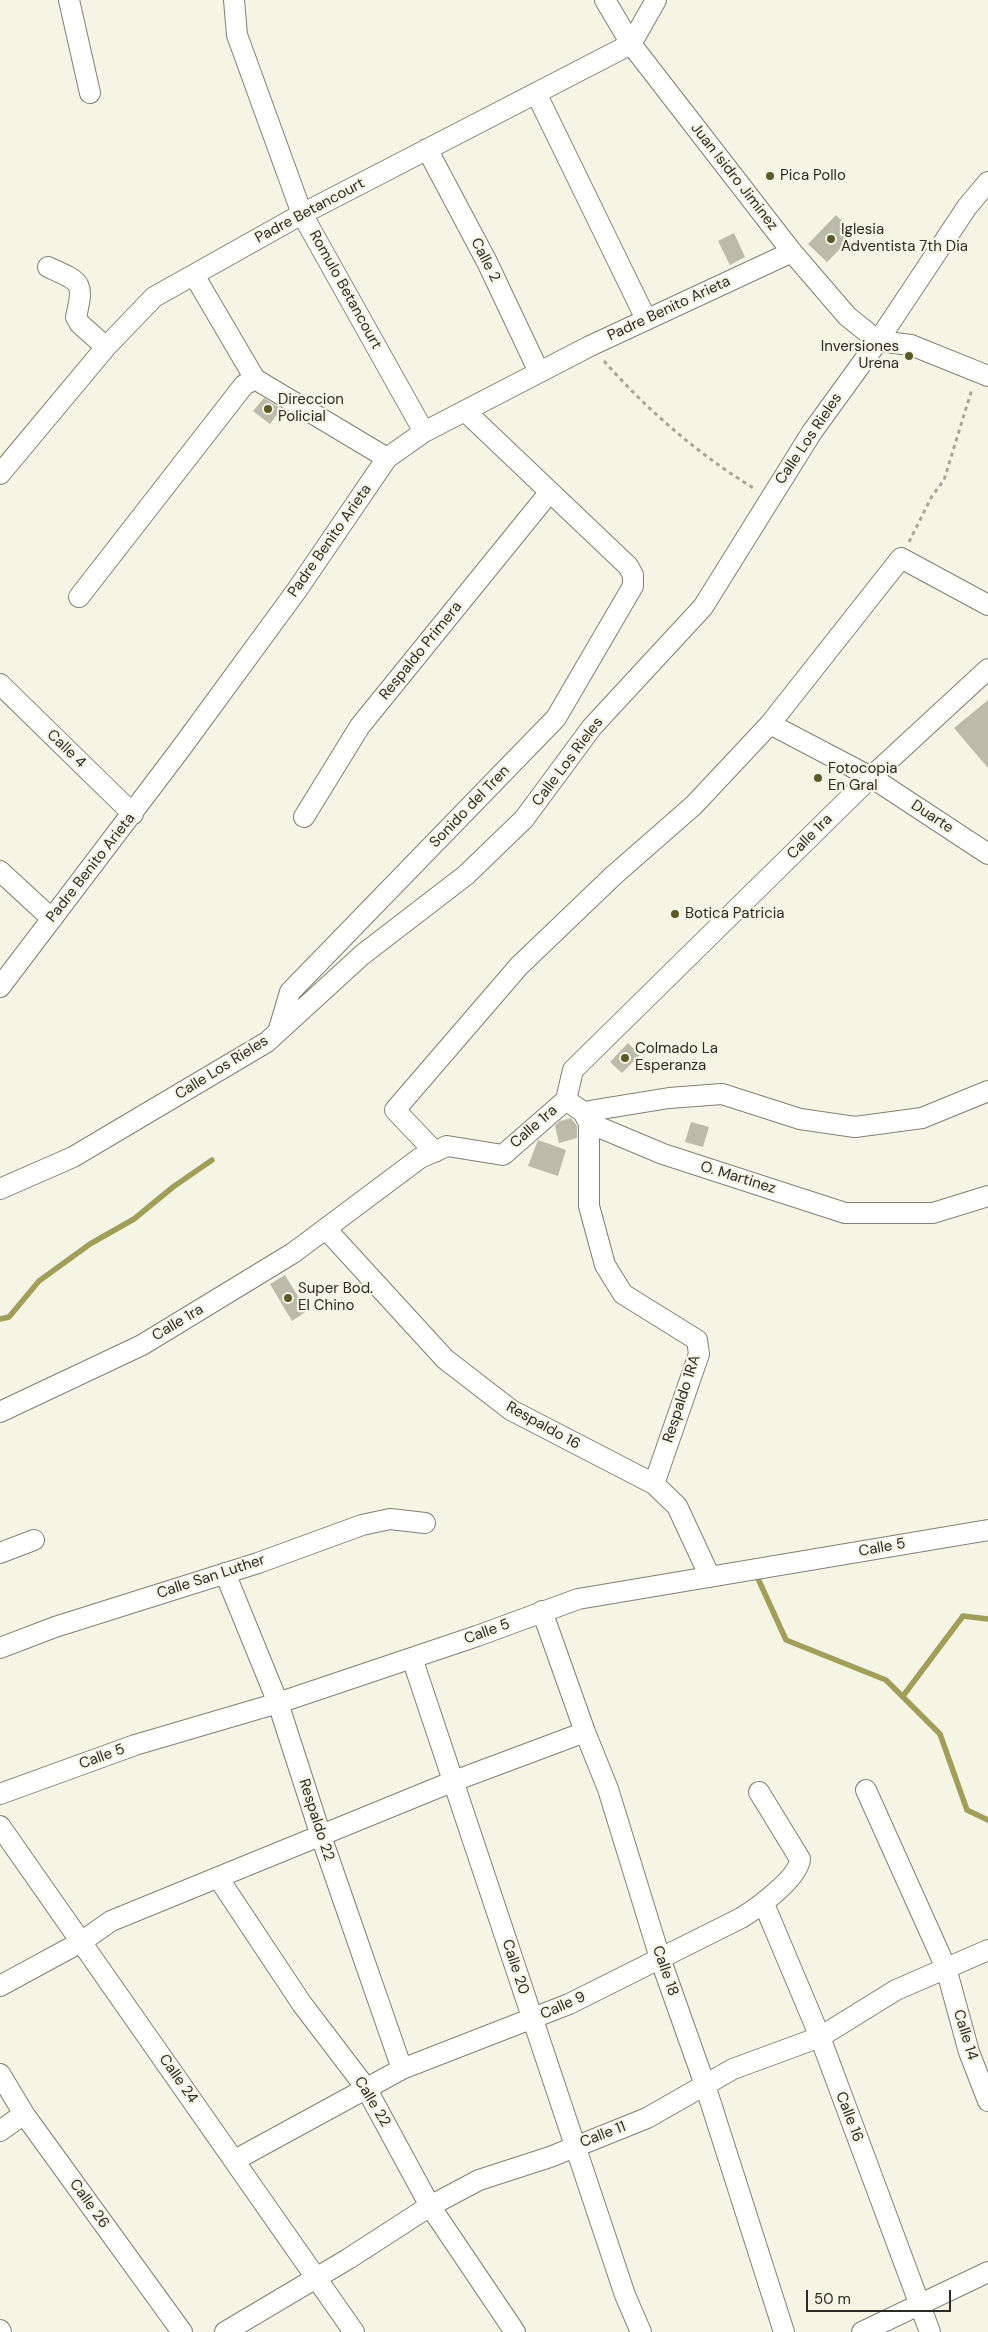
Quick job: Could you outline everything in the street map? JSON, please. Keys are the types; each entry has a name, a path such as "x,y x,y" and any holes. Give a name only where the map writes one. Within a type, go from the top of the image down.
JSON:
{"street":[{"path":"69,0 90,93"},
{"name":"Romulo Betancourt","path":"234,0 237,35 302,214 424,432"},
{"name":"Juan Isidro Jiminez","path":"605,0 631,44 792,252 847,316 878,341"},
{"path":"631,44 656,0"},
{"name":"Padre Betancourt","path":"0,474 106,347 154,297 302,214 631,44"},
{"path":"536,93 646,319"},
{"name":"Calle 2","path":"427,149 487,262 539,372"},
{"name":"Calle Los Rieles","path":"0,1189 73,1157 267,1042 362,955 466,875 524,819 592,727 703,607 812,432 878,341 967,207 988,182"},
{"name":"Padre Benito Arieta","path":"0,987 133,814 297,590 387,458 424,432 590,346 792,252"},
{"path":"48,267 69,277 79,285 82,294 76,316 80,324 106,347"},
{"path":"194,275 255,378 387,458"},
{"path":"878,341 911,345 983,374"},
{"path":"80,597 244,385 255,378"},
{"path":"465,411 549,493"},
{"name":"Sonido del Tren","path":"279,1030 290,992 556,718 633,586 633,575 628,566 549,493"},
{"name":"Respaldo Primera","path":"304,817 360,726 549,493"},
{"path":"434,1152 395,1110 519,966 606,882 694,805 770,724 901,558 988,605"},
{"name":"Calle 1ra","path":"0,1412 142,1345 293,1253 420,1158 447,1146 503,1155 566,1100 573,1070 871,777 988,669"},
{"name":"Calle 4","path":"0,684 133,814"},
{"name":"Duarte","path":"770,724 871,777 988,854"},
{"path":"0,871 52,919"},
{"path":"566,1100 586,1117 669,1098 722,1094 800,1119 855,1127 922,1118 988,1091"},
{"name":"O. Martinez","path":"586,1117 663,1154 845,1213 932,1213 988,1196"},
{"name":"Respaldo 1RA","path":"586,1117 589,1206 605,1265 623,1294 697,1340 699,1354 654,1484"},
{"name":"Respaldo 16","path":"326,1229 445,1359 511,1410 654,1484 677,1506 710,1577"},
{"name":"Calle San Luther","path":"0,1648 55,1627 258,1563 362,1525 390,1519 425,1523"},
{"name":"Calle 5","path":"0,1794 135,1745 278,1703 477,1636 578,1599 988,1530"},
{"path":"0,1553 34,1540"},
{"name":"Respaldo 22","path":"225,1573 278,1703 321,1836 402,2069"},
{"name":"Calle 18","path":"542,1611 585,1732 608,1789 660,1958 705,2085 784,2332"},
{"name":"Calle 20","path":"412,1658 575,2146 626,2295 641,2332"},
{"path":"0,1986 81,1942 111,1922 454,1781 585,1732"},
{"name":"Calle 14","path":"866,1790 946,1968 969,2052 988,2101"},
{"name":"Calle 9","path":"235,2160 402,2069 569,2004 741,1918 764,1904 798,1869 800,1859 759,1792"},
{"name":"Calle 24","path":"0,1826 354,2332"},
{"name":"Calle 22","path":"219,1879 302,2004 366,2088 430,2206 515,2332"},
{"name":"Calle 16","path":"764,1904 820,2037 930,2332"},
{"name":"Calle 11","path":"225,2332 316,2278 430,2206 479,2180 550,2157 646,2118 733,2068 820,2037 896,1990 988,1950"},
{"name":"Calle 26","path":"0,2074 24,2114 182,2332"},
{"path":"0,2131 24,2114"},
{"path":"862,2332 988,2272"}],"path":[{"path":"590,346 617,376 672,428 722,468 770,498"},
{"path":"901,558 932,496 944,480 983,374"}],"building":[{"name":"Iglesia Adventista 7th Dia","path":"836,215 855,234 827,262 808,244"},
{"path":"734,233 745,257 730,265 718,241"},
{"name":"Direccion Policial","path":"264,398 281,409 270,424 253,411"},
{"path":"988,700 988,768 954,728"},
{"name":"Colmado La Esperanza","path":"628,1043 640,1055 622,1073 610,1062"},
{"path":"571,1118 577,1126 577,1138 559,1143 555,1126 560,1121"},
{"path":"691,1122 709,1127 703,1147 685,1142"},
{"path":"538,1140 566,1150 558,1176 528,1166"},
{"name":"Super Bod. El Chino","path":"285,1275 307,1311 292,1321 270,1284"}],"waterway":[{"path":"0,1319 9,1317 39,1281 90,1244 134,1219 173,1187 212,1160"},
{"path":"755,1572 786,1640 886,1680 940,1734 967,1810 988,1820"},
{"path":"903,1696 963,1616 988,1619"}],"place":[{"name":"Pica Pollo","path":"770,176"},
{"name":"Iglesia Adventista 7th Dia","path":"831,239"},
{"name":"Inversiones Urena","path":"909,356"},
{"name":"Direccion Policial","path":"268,409"},
{"name":"Fotocopia En Gral","path":"818,778"},
{"name":"Botica Patricia","path":"675,914"},
{"name":"Colmado La Esperanza","path":"625,1058"},
{"name":"Super Bod. El Chino","path":"288,1298"}]}
